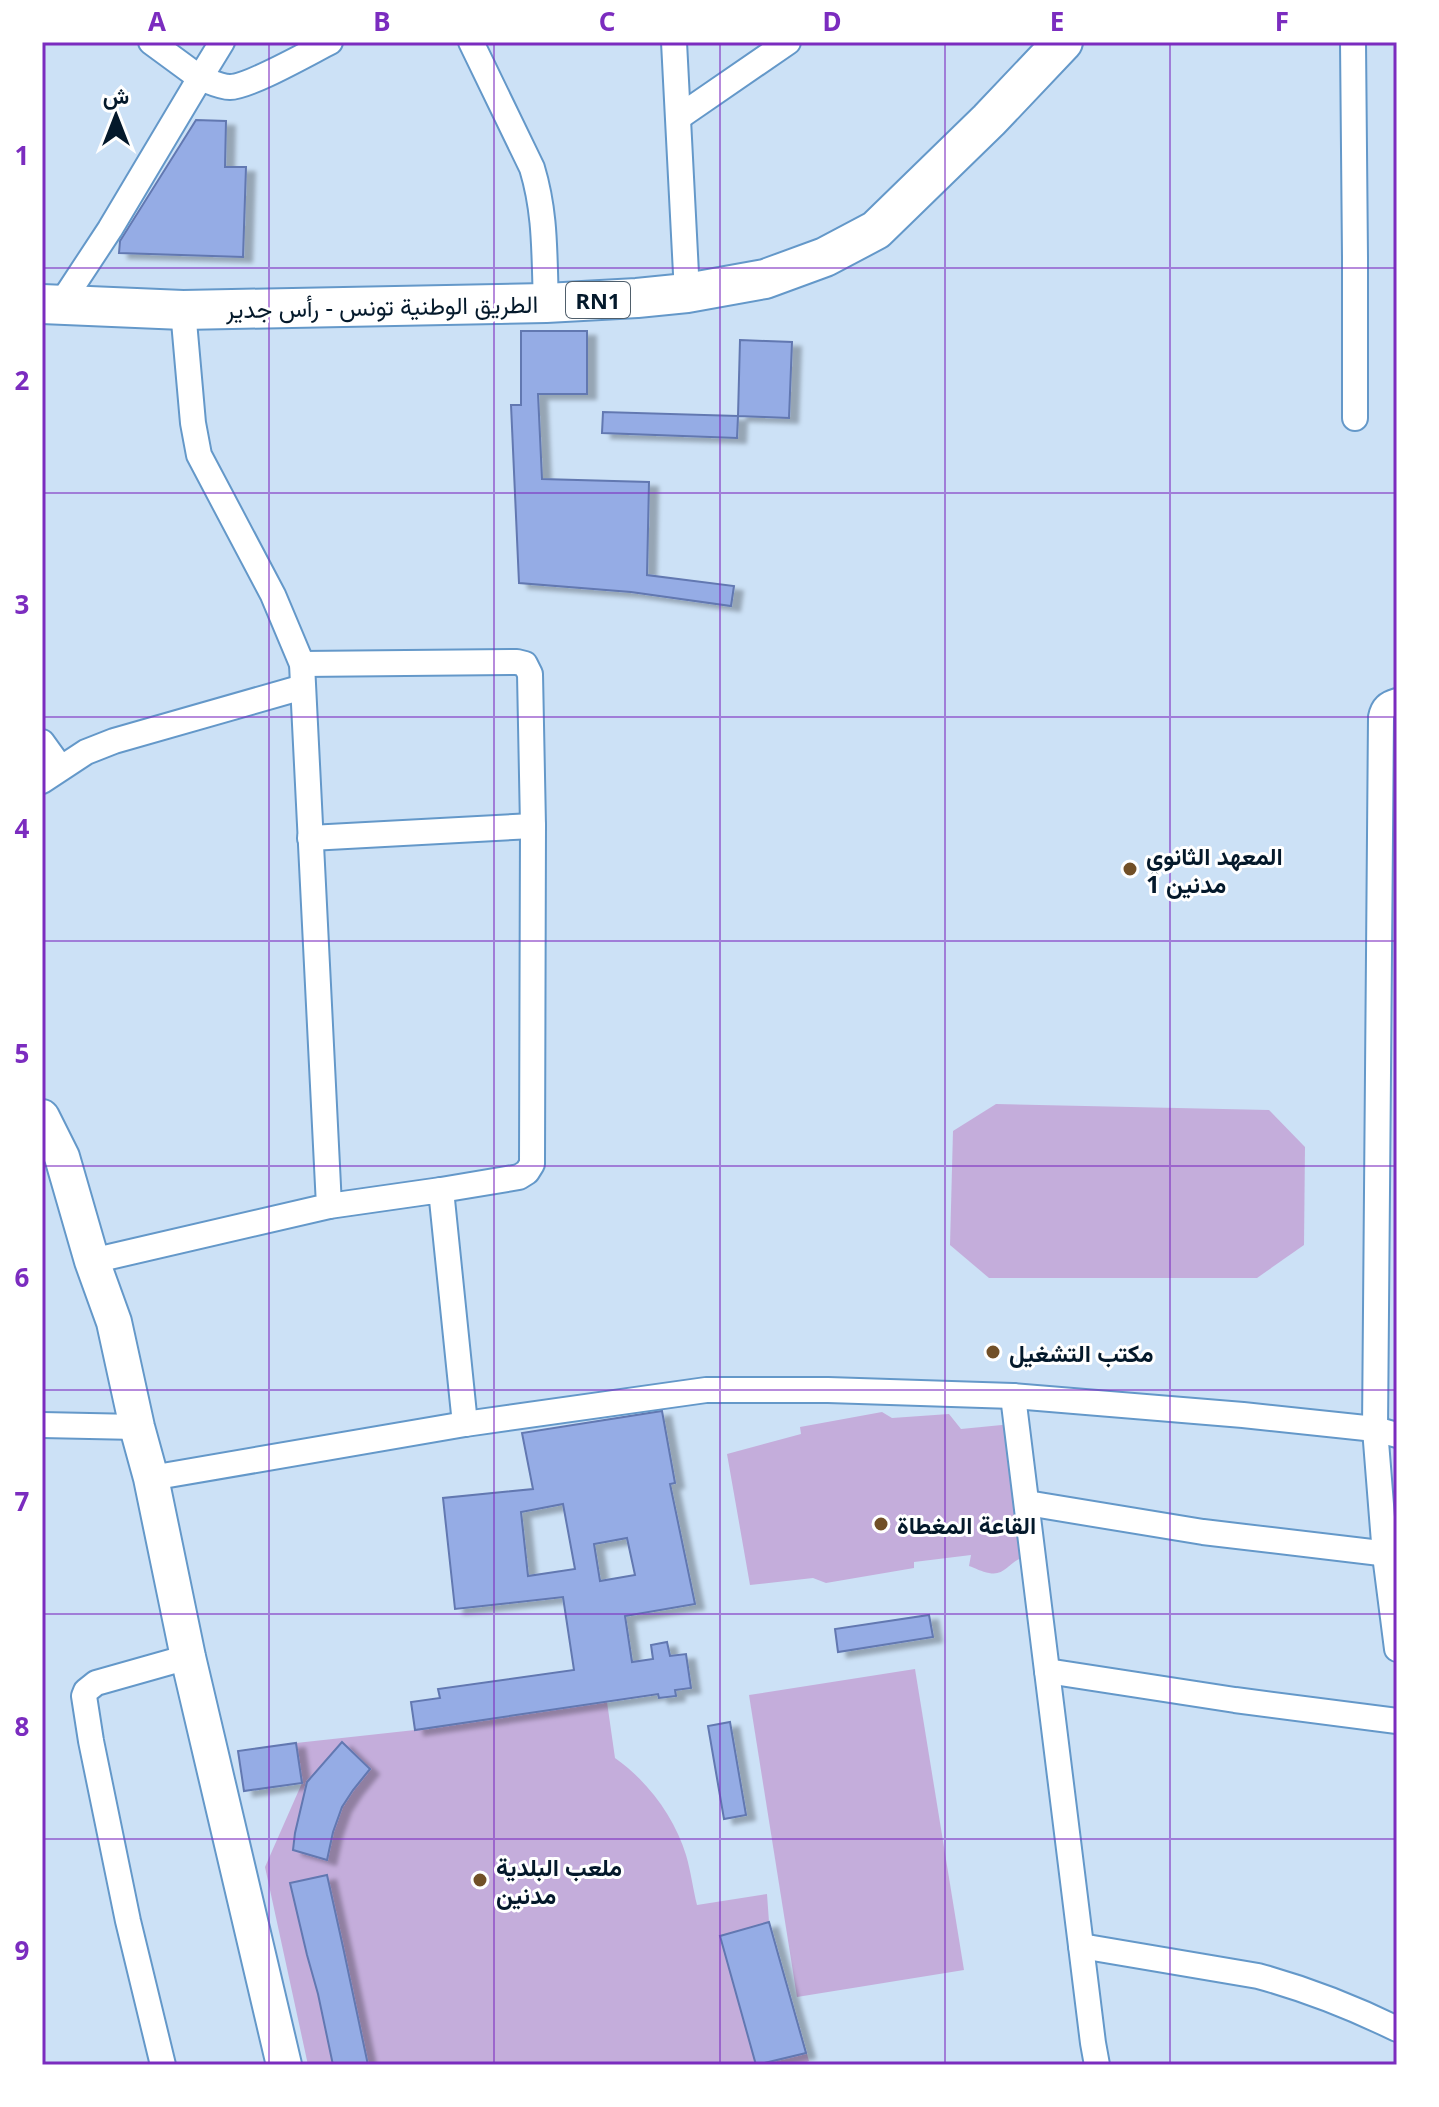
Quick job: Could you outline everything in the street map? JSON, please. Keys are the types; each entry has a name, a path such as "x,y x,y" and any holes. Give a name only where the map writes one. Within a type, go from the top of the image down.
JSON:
{"main road":[{"name":"الطريق الوطنية تونس - رأس جدير","path":"51,305 183,310 546,303 687,293 765,279 825,257 876,230 989,120 1063,42"}],"street":[{"path":"151,42 200,78 227,87 235,87 330,42"},
{"path":"51,305 110,229 222,42"},
{"path":"471,42 532,168 538,188 543,209 546,303"},
{"path":"674,42 687,293"},
{"path":"679,117 788,42"},
{"path":"1353,42 1355,418"},
{"path":"183,310 193,423 199,455 273,595 302,676 329,1206"},
{"path":"42,742 51,774 86,752 114,741 302,676 512,662 525,664 531,682 532,1164 527,1172 519,1177 329,1206 92,1261"},
{"path":"1397,701 1387,704 1381,717 1387,1036 1386,1432 1397,1649"},
{"path":"310,838 533,826"},
{"path":"42,1117 62,1157 92,1261 114,1322 151,1478 188,1657 284,2065"},
{"path":"441,1190 465,1424"},
{"path":"151,1478 465,1424 706,1390 1013,1396 1386,1432"},
{"path":"1013,1396 1097,2065"},
{"path":"42,1425 137,1427"},
{"path":"1027,1503 1203,1532 1391,1555"},
{"path":"163,2065 128,1921 84,1696 96,1683 188,1657"},
{"path":"1047,1671 1397,1721"},
{"path":"1081,1946 1283,1982 1397,2029"}],"shaded area":[{"path":"996,1104 1269,1110 1305,1147 1304,1245 1257,1278 989,1278 950,1245 953,1131"},
{"name":"القاعة المغطاة","path":"882,1412 892,1418 949,1414 961,1429 1012,1424 1026,1557 995,1574 969,1566 971,1555 914,1562 914,1568 826,1583 813,1578 750,1585 727,1454 801,1434 800,1427"},
{"path":"915,1669 964,1970 797,1997 749,1695"},
{"name":"ملعب البلدية مدنين","path":"607,1702 615,1758 649,1789 675,1827 686,1855 697,1905 767,1894 769,1922 809,2061 800,2065 308,2065 265,1867 302,1783 296,1743 415,1730"}],"building":[{"path":"196,120 226,121 225,167 246,167 243,257 119,253 120,241"},
{"path":"521,331 587,331 587,394 538,394 542,479 649,482 647,575 734,586 731,606 631,592 519,583 511,405 521,405"},
{"path":"740,340 792,342 789,418 738,416"},
{"path":"603,412 738,416 737,438 602,433"},
{"path":"662,1411 675,1483 670,1484 695,1604 625,1616 632,1662 653,1659 651,1645 667,1642 670,1656 686,1654 691,1688 675,1690 676,1696 659,1698 658,1694 415,1730 411,1702 440,1698 438,1689 574,1670 563,1597 455,1609 443,1498 533,1489 522,1433","holes":["563,1504 575,1569 528,1576 521,1512","627,1538 635,1575 600,1581 594,1544"]},
{"path":"929,1615 933,1637 838,1652 835,1629"},
{"path":"730,1722 746,1815 724,1819 708,1726"},
{"path":"342,1742 370,1769 342,1807 327,1860 293,1850 295,1833 307,1782"},
{"path":"296,1743 302,1783 244,1791 238,1751"},
{"path":"327,1875 368,2065 333,2065 290,1883"},
{"path":"769,1922 806,2053 756,2065 720,1936"}],"place":[{"name":"المعهد الثانوي مدنين 1","path":"1130,869"},
{"name":"مكتب التشغيل","path":"993,1352"},
{"name":"القاعة المغطاة","path":"881,1524"},
{"name":"ملعب البلدية مدنين","path":"480,1880"}]}
